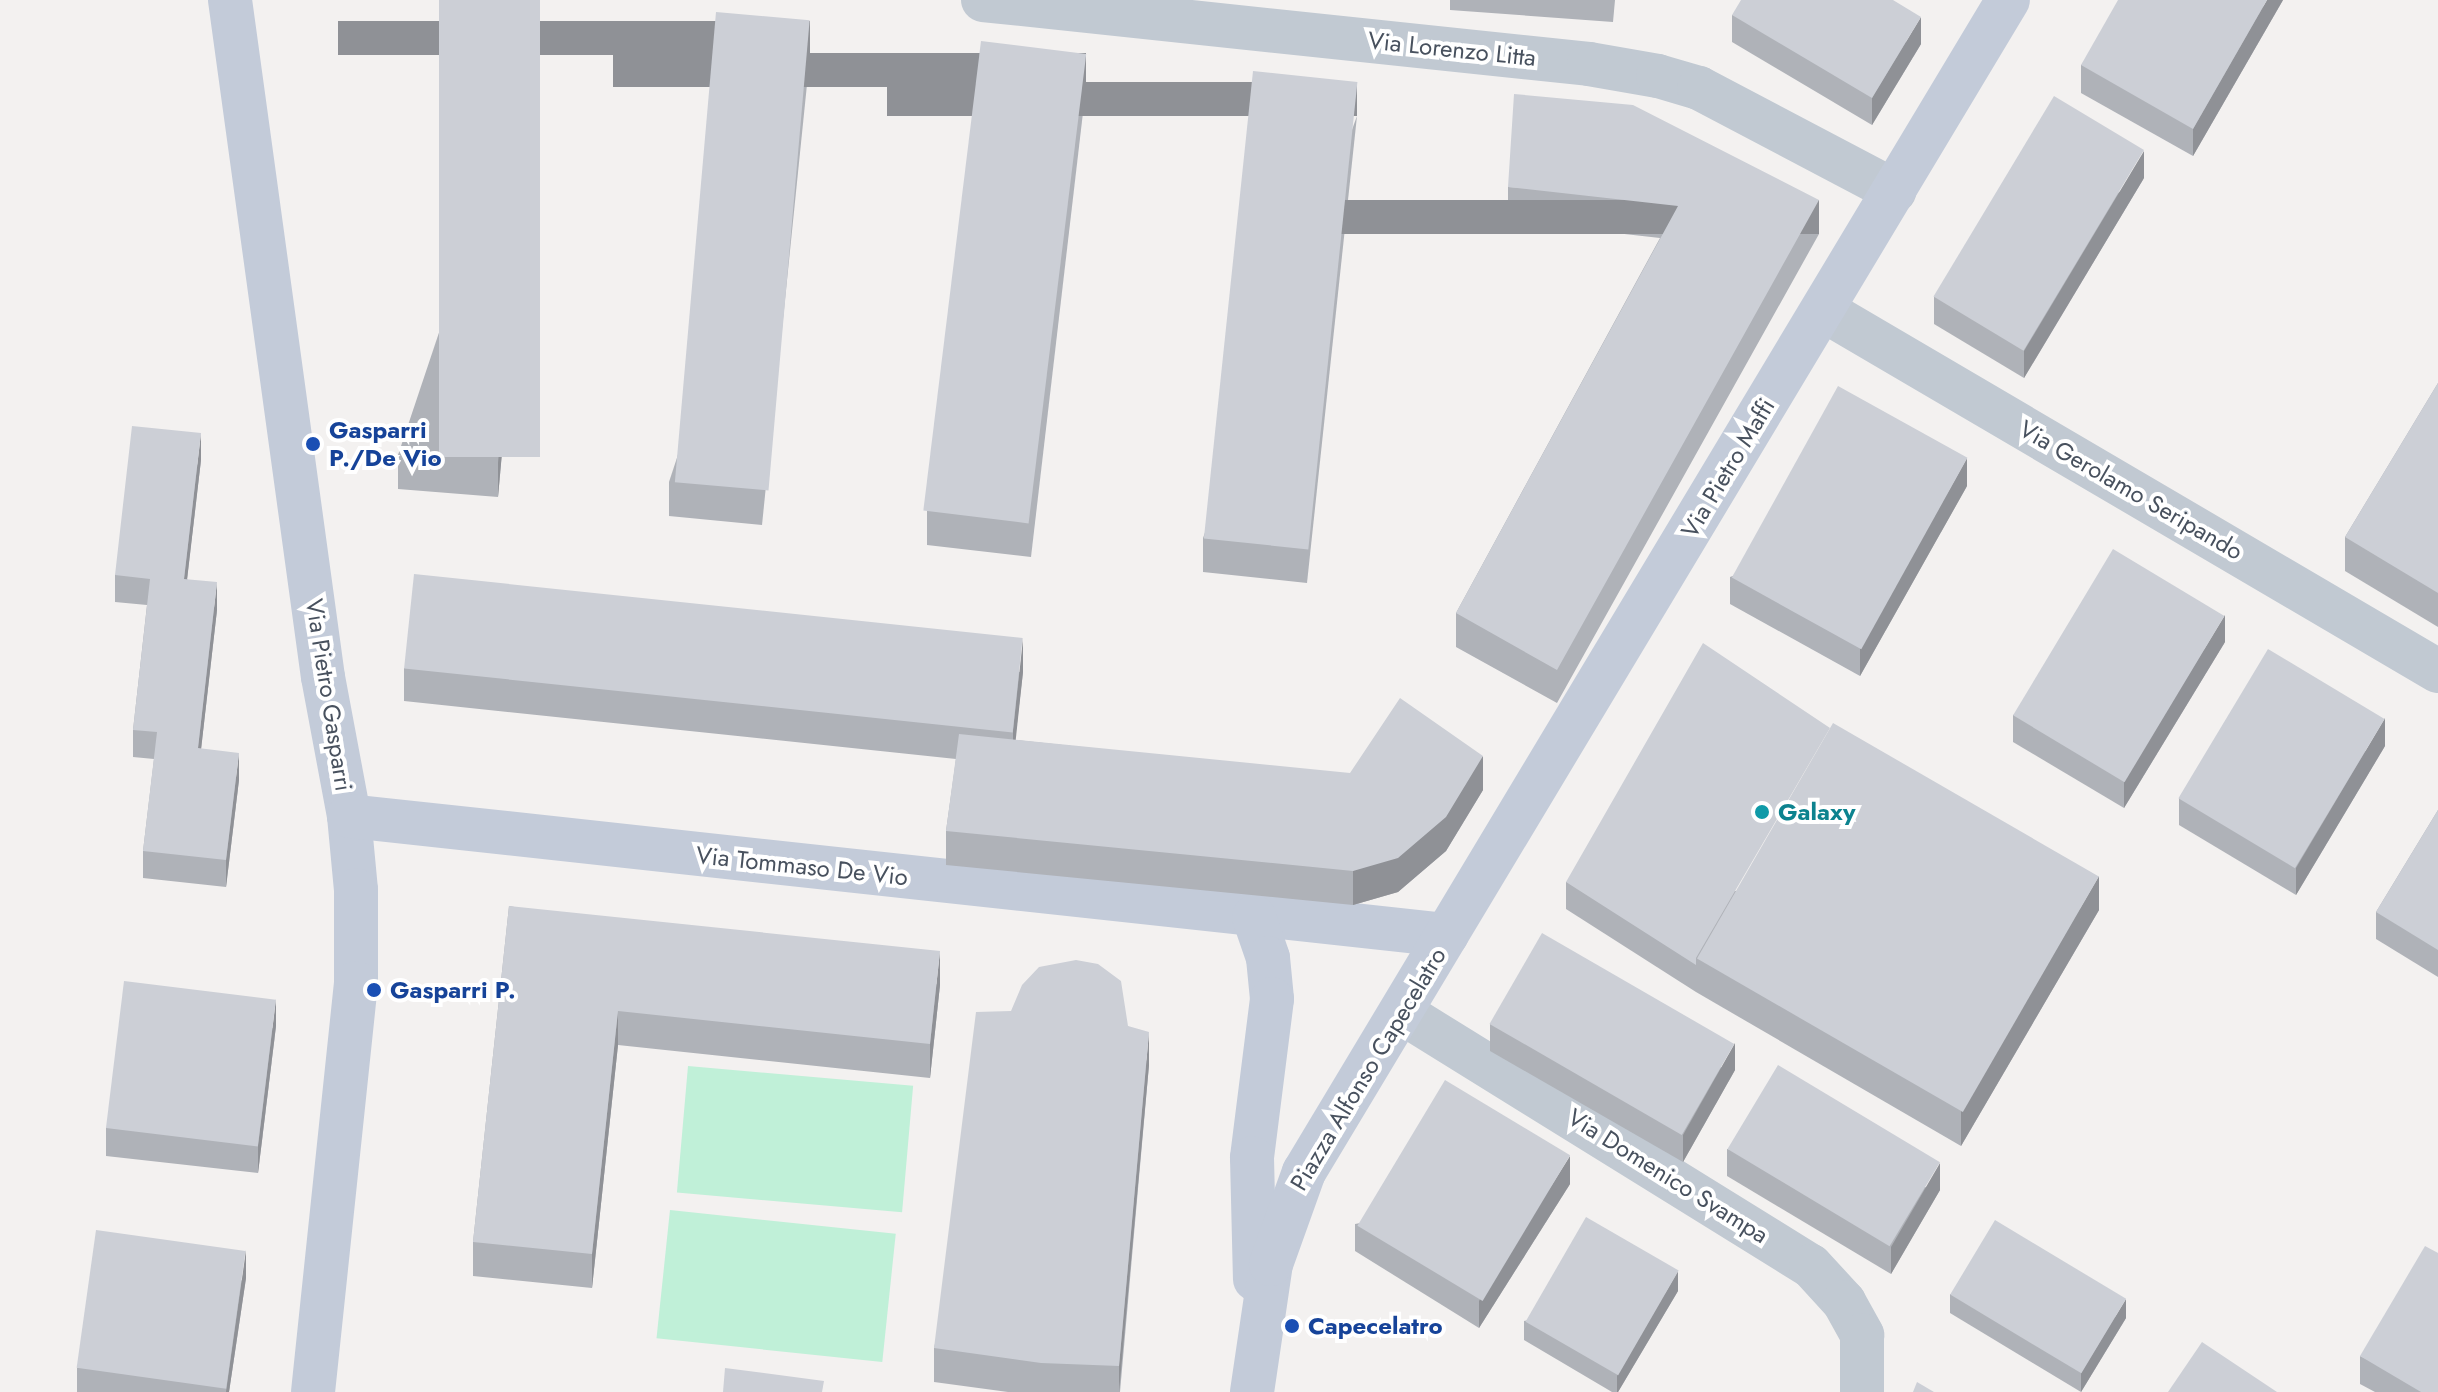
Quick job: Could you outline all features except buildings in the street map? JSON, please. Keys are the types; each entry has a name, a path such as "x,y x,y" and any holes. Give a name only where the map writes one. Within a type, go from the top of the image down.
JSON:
{"street":[{"name":"Via Pietro Gasparri","path":"230,0 323,677 349,816 356,983 313,1392"},
{"name":"Via Lorenzo Litta","path":"983,0 1574,62 1658,76 1699,88 1894,191"},
{"name":"Via Pietro Maffi","path":"1447,935 2008,0"},
{"name":"Via Gerolamo Seripando","path":"1823,310 2438,671"},
{"name":"Via Tommaso De Vio","path":"349,816 1254,917"},
{"name":"Piazza Alfonso Capecelatro","path":"1252,1392 1271,1264 1292,1198 1447,935 1254,917 1268,958 1272,999 1252,1158 1260,1338"},
{"name":"Via Domenico Svampa","path":"1401,1012 1811,1266 1844,1302 1862,1335 1862,1392"}],"green space":[{"path":"688,1066 913,1086 902,1212 677,1193"},
{"path":"670,1210 896,1234 882,1362 657,1338"}],"place":[{"name":"Gasparri P./De Vio","path":"313,444"},
{"name":"Galaxy","path":"1762,812"},
{"name":"Gasparri P.","path":"374,990"},
{"name":"Capecelatro","path":"1292,1326"}]}
